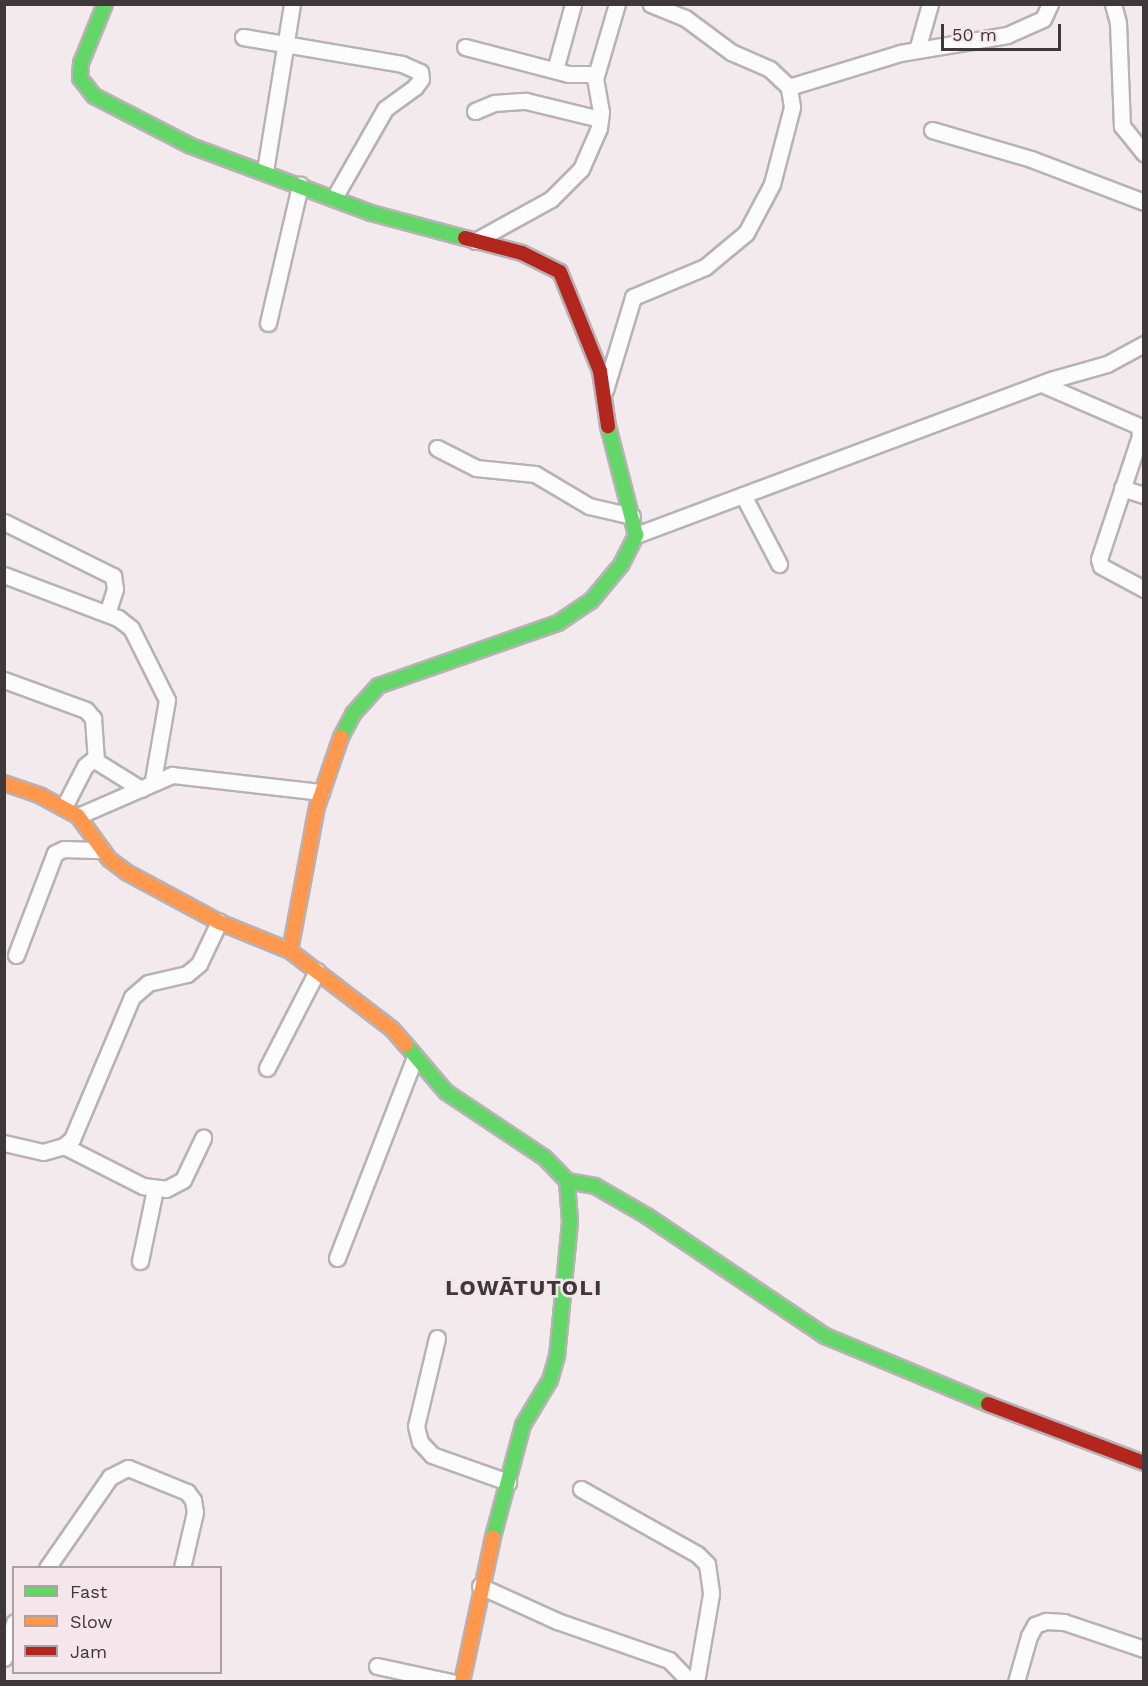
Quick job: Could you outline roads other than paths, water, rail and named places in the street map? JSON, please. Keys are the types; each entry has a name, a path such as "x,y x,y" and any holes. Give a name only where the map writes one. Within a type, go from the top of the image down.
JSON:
{"street":[{"path":"105,4 81,63 80,78 85,88 191,146 334,198 522,253 560,272 600,371 609,434 636,535 621,565 591,601 558,623 378,686 353,714 335,747 321,792 290,951"},
{"path":"265,171 292,4"},
{"path":"555,70 573,4"},
{"path":"476,241 569,185 589,155 600,119 596,74 617,4"},
{"path":"603,395 629,301 646,290 718,259 746,233 762,208 786,138 792,107 789,87 770,69 732,52 685,18 651,4"},
{"path":"917,50 930,4"},
{"path":"789,87 917,50 1007,36 1043,19 1050,4"},
{"path":"1113,4 1118,23 1122,126 1143,153"},
{"path":"243,37 402,64 420,72 421,80 416,87 385,109 334,198"},
{"path":"465,47 555,70 596,74"},
{"path":"475,111 494,103 526,101 600,119"},
{"path":"932,130 1031,159 1143,202"},
{"path":"268,323 300,185"},
{"path":"636,535 1042,384 1107,364 1143,344"},
{"path":"1042,384 1138,426 1140,436 1099,559 1101,566 1143,589"},
{"path":"437,448 476,468 535,474 589,506 632,516"},
{"path":"1122,488 1143,495"},
{"path":"743,495 779,564"},
{"path":"4,522 113,576 115,589 107,614"},
{"path":"4,576 107,614 131,628 164,689 166,708 147,785"},
{"path":"4,680 86,710 93,718 95,758"},
{"path":"95,758 147,785"},
{"path":"64,807 85,766 95,758"},
{"path":"78,816 172,775 321,792"},
{"path":"4,783 64,807 78,816 102,850 126,872 219,922 290,951 392,1029 454,1098 545,1158 567,1180 594,1186 647,1216 825,1336 930,1382 1143,1462"},
{"path":"16,955 55,853 64,849 102,850"},
{"path":"4,1143 43,1152 64,1146 81,1126 132,997 148,983 187,974 199,964 219,922"},
{"path":"267,1068 317,971"},
{"path":"337,1258 415,1057"},
{"path":"64,1146 154,1189 175,1187 183,1180 203,1138"},
{"path":"462,1682 480,1586 523,1425 550,1380 557,1356 570,1222 567,1180"},
{"path":"140,1261 154,1189"},
{"path":"437,1338 416,1426 420,1442 432,1455 508,1482"},
{"path":"48,1566 110,1477 128,1468 187,1492 193,1500 195,1512 182,1566"},
{"path":"581,1489 697,1554 707,1564 711,1594 696,1682"},
{"path":"480,1586 557,1621 669,1660 690,1682"},
{"path":"1016,1682 1029,1636 1035,1625 1046,1621 1064,1622 1143,1649"},
{"path":"4,1658 12,1629"},
{"path":"377,1666 451,1682"}],"district":[{"name":"LOWĀTUTOLI","path":"524,1288"}]}
